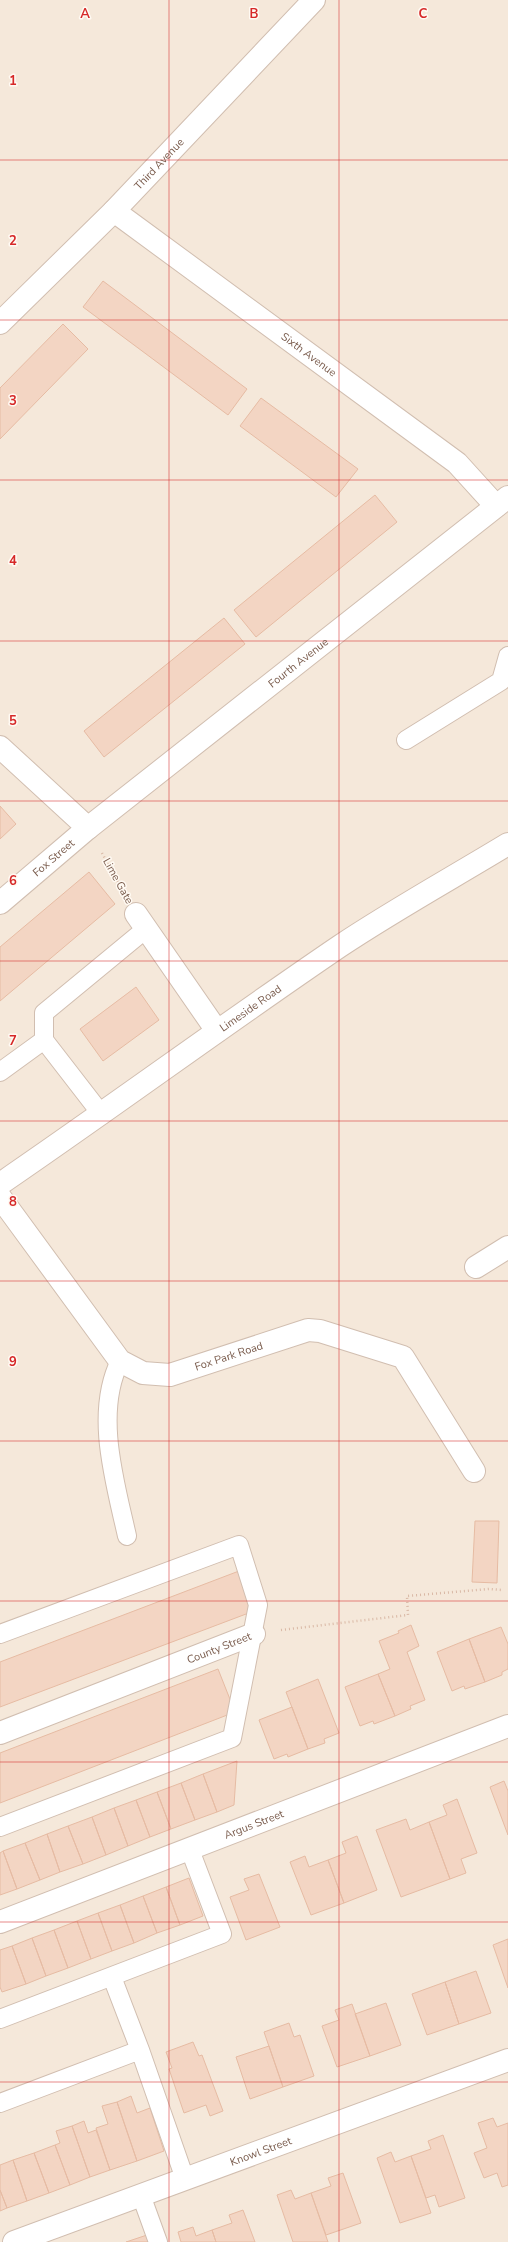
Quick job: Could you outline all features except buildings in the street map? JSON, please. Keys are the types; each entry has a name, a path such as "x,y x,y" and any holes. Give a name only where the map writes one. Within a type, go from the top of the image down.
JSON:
{"street":[{"name":"Third Avenue","path":"0,323 114,211 314,0"},
{"name":"Sixth Avenue","path":"114,211 457,463 502,502"},
{"name":"Fourth Avenue","path":"88,828 502,502"},
{"path":"0,748 88,828"},
{"name":"Fox Street","path":"0,903 88,828"},
{"name":"Limeside Road","path":"0,1184 102,1115 217,1030 342,945 508,844"},
{"path":"141,921 217,1030"},
{"name":"Fox Park Road","path":"0,1197 120,1361 143,1373 170,1375 308,1330 320,1331 403,1357 474,1472"},
{"path":"476,1267 508,1247"},
{"name":"County Street","path":"0,1734 254,1634"},
{"name":"Argus Street","path":"0,1922 190,1850 508,1726"},
{"name":"Knowl Street","path":"14,2242 508,2060"}],"lane":[{"path":"406,740 501,680 508,657"},
{"path":"102,1115 44,1040 44,1013 141,921"},
{"path":"0,1072 44,1040"},
{"path":"120,1361 113,1375 107,1426 110,1461 127,1536"},
{"path":"0,1634 239,1546 258,1605 254,1634 232,1738 0,1827"},
{"path":"0,2019 222,1934 190,1850"},
{"path":"112,1977 140,2050 185,2179"},
{"path":"0,2103 140,2050"},
{"path":"141,2195 158,2242"}],"path":[{"name":"Lime Gate","path":"88,828 141,921"},
{"name":"County Street","path":"254,1634 408,1615 407,1596 489,1589 502,1590"}],"shaded area":[{"path":"0,0 508,0 508,2242 0,2242"}]}
